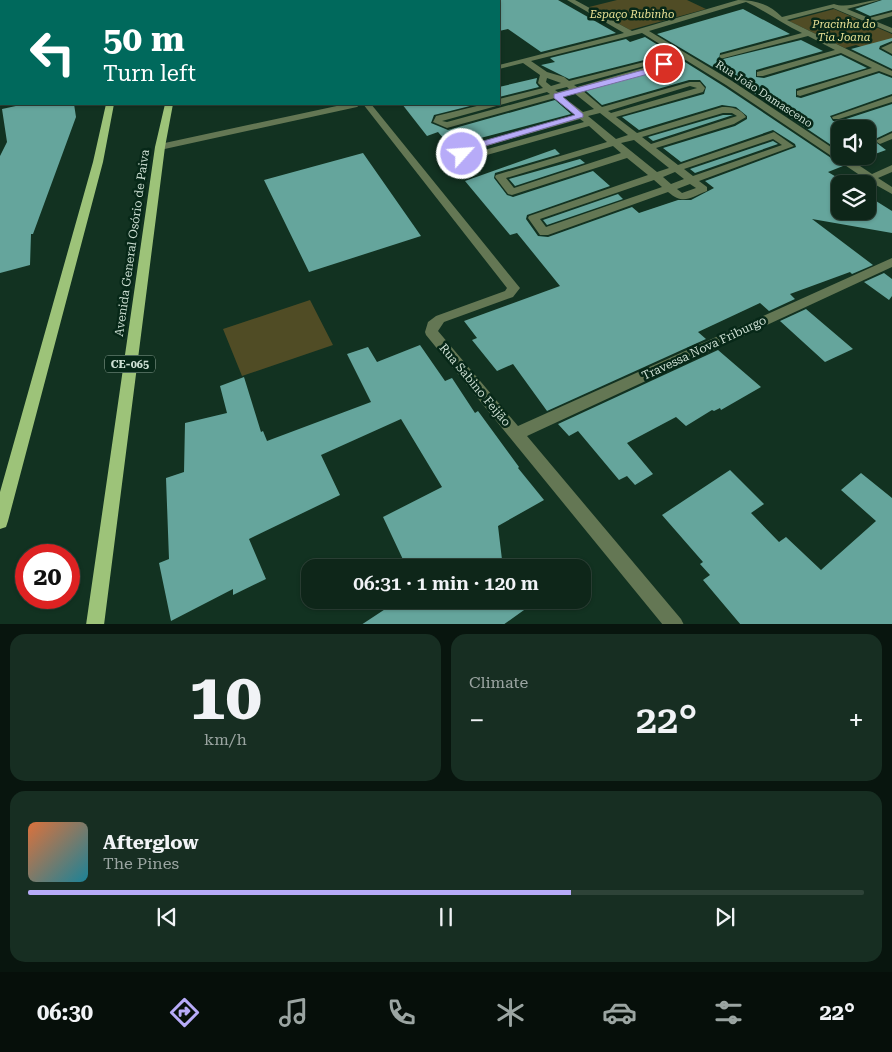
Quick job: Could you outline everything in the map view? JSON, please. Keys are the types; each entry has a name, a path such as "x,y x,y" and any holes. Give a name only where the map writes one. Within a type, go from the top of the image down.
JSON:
{"main road":[{"path":"0,521 96,171 110,105"},
{"name":"Avenida General Osório de Paiva","path":"95,624 160,147 169,105"}],"street":[{"path":"570,0 630,34"},
{"path":"500,68 630,34 747,0 772,12 780,20 892,74"},
{"path":"840,8 877,0"},
{"path":"780,20 833,6 892,31"},
{"path":"868,21 892,14"},
{"name":"Rua João Damasceno","path":"643,30 729,83 867,175"},
{"path":"723,57 808,34"},
{"path":"892,46 885,48 892,52"},
{"path":"760,74 842,50"},
{"path":"525,61 544,74 560,79 568,84 703,189 681,197 542,83 544,74"},
{"path":"490,105 439,118 437,122 447,125 664,66 654,61 500,102"},
{"path":"800,93 879,68"},
{"path":"589,122 469,158 466,158 461,151 690,84 697,84 701,88 700,90 610,116"},
{"path":"836,117 892,99"},
{"path":"160,147 352,105"},
{"name":"Rua Sabino Feijão","path":"368,105 513,284 512,291 509,294 440,319 433,325 431,332 675,624"},
{"path":"628,154 512,192 500,177 722,110 733,110 742,116 731,122 650,147"},
{"path":"774,135 789,146 544,232 533,218 655,176 677,168 774,135"},
{"path":"880,141 892,136"},
{"path":"876,176 892,168"},
{"name":"Rua João Damasceno","path":"876,181 892,191"},
{"name":"Travessa Nova Friburgo","path":"516,434 892,262"}],"green space":[{"name":"Espaço Rubinho","path":"617,0 687,0 706,9 630,30 589,7"},
{"name":"Pracinha do Tia Joana","path":"834,9 892,34 892,41 867,49 856,45 845,48 789,21"},
{"path":"310,300 333,345 242,376 223,329"}],"building":[{"path":"500,0 558,0 616,33 541,52 508,29 500,31"},
{"path":"882,0 892,0 892,10 870,16 855,9"},
{"path":"743,9 790,34 720,53 719,60 801,40 823,51 756,70 756,77 764,78 841,55 867,68 796,89 796,97 801,98 879,73 892,78 892,94 830,116 832,120 831,145 733,79 657,34"},
{"path":"645,37 725,87 831,158 831,165 843,166 828,172 833,175 831,175 831,220 876,220 876,201 892,211 892,233 812,219 873,265 852,274 850,272 790,294 795,299 769,311 760,303 698,332 706,339 547,411 513,364 497,371 472,340 477,338 464,321 560,286 517,233 510,235 465,181 555,149 560,154 495,173 494,178 507,195 513,197 593,171 610,186 527,215 526,219 538,236 548,237 632,207 639,213 678,200 691,200 714,188 705,181 796,147 795,144 773,130 681,162 663,148 735,126 747,119 747,116 736,107 722,105 639,130 622,117 704,94 706,87 700,80 689,80 602,105 586,91 669,67 669,64 662,58 652,58 569,79 541,65 555,62 550,58 626,39 630,42"},
{"path":"892,38 892,41 880,46 879,49 892,56 892,69 851,49"},
{"path":"537,78 536,83 539,87 500,97 500,87"},
{"path":"555,100 571,114 450,146 438,132 427,136 403,105 474,105 434,115 431,123 448,130"},
{"path":"892,104 892,131 876,139 876,120 843,120"},
{"path":"20,105 74,105 76,117 33,234 31,234 30,265 0,273 0,156 7,142 2,109"},
{"path":"723,115 733,115 653,141 648,137"},
{"path":"773,141 778,144 695,173 690,169"},
{"path":"876,142 886,150 876,154"},
{"path":"363,153 421,236 309,272 264,180"},
{"path":"580,159 585,163 515,186 509,179"},
{"path":"618,194 623,199 547,225 543,220"},
{"path":"884,273 892,279 892,296 889,300 864,282"},
{"path":"806,309 853,349 825,362 780,321"},
{"path":"420,345 445,381 452,378 475,413 478,411 518,468 544,500 498,526 502,559 403,559 383,517 442,487 401,419 321,455 340,495 249,539 266,579 233,595 233,589 171,621 159,563 169,559 166,478 184,472 185,423 227,413 220,386 244,377 261,432 263,431 267,441 371,402 347,354 368,347 377,362"},
{"path":"718,350 761,387 721,410 720,408 712,410 686,426 676,417 627,443 653,474 635,485 627,476 619,480 578,431 569,436 558,424"},
{"path":"730,470 764,504 751,513 779,542 786,537 821,570 876,521 841,490 861,473 892,498 892,624 740,624 703,580 710,575 700,564 703,562 662,515"},
{"path":"385,609 525,609 504,624 363,624"}],"route":[{"path":"462,154 461,151 465,149 581,116 557,96 661,68 664,67 664,64"}]}
